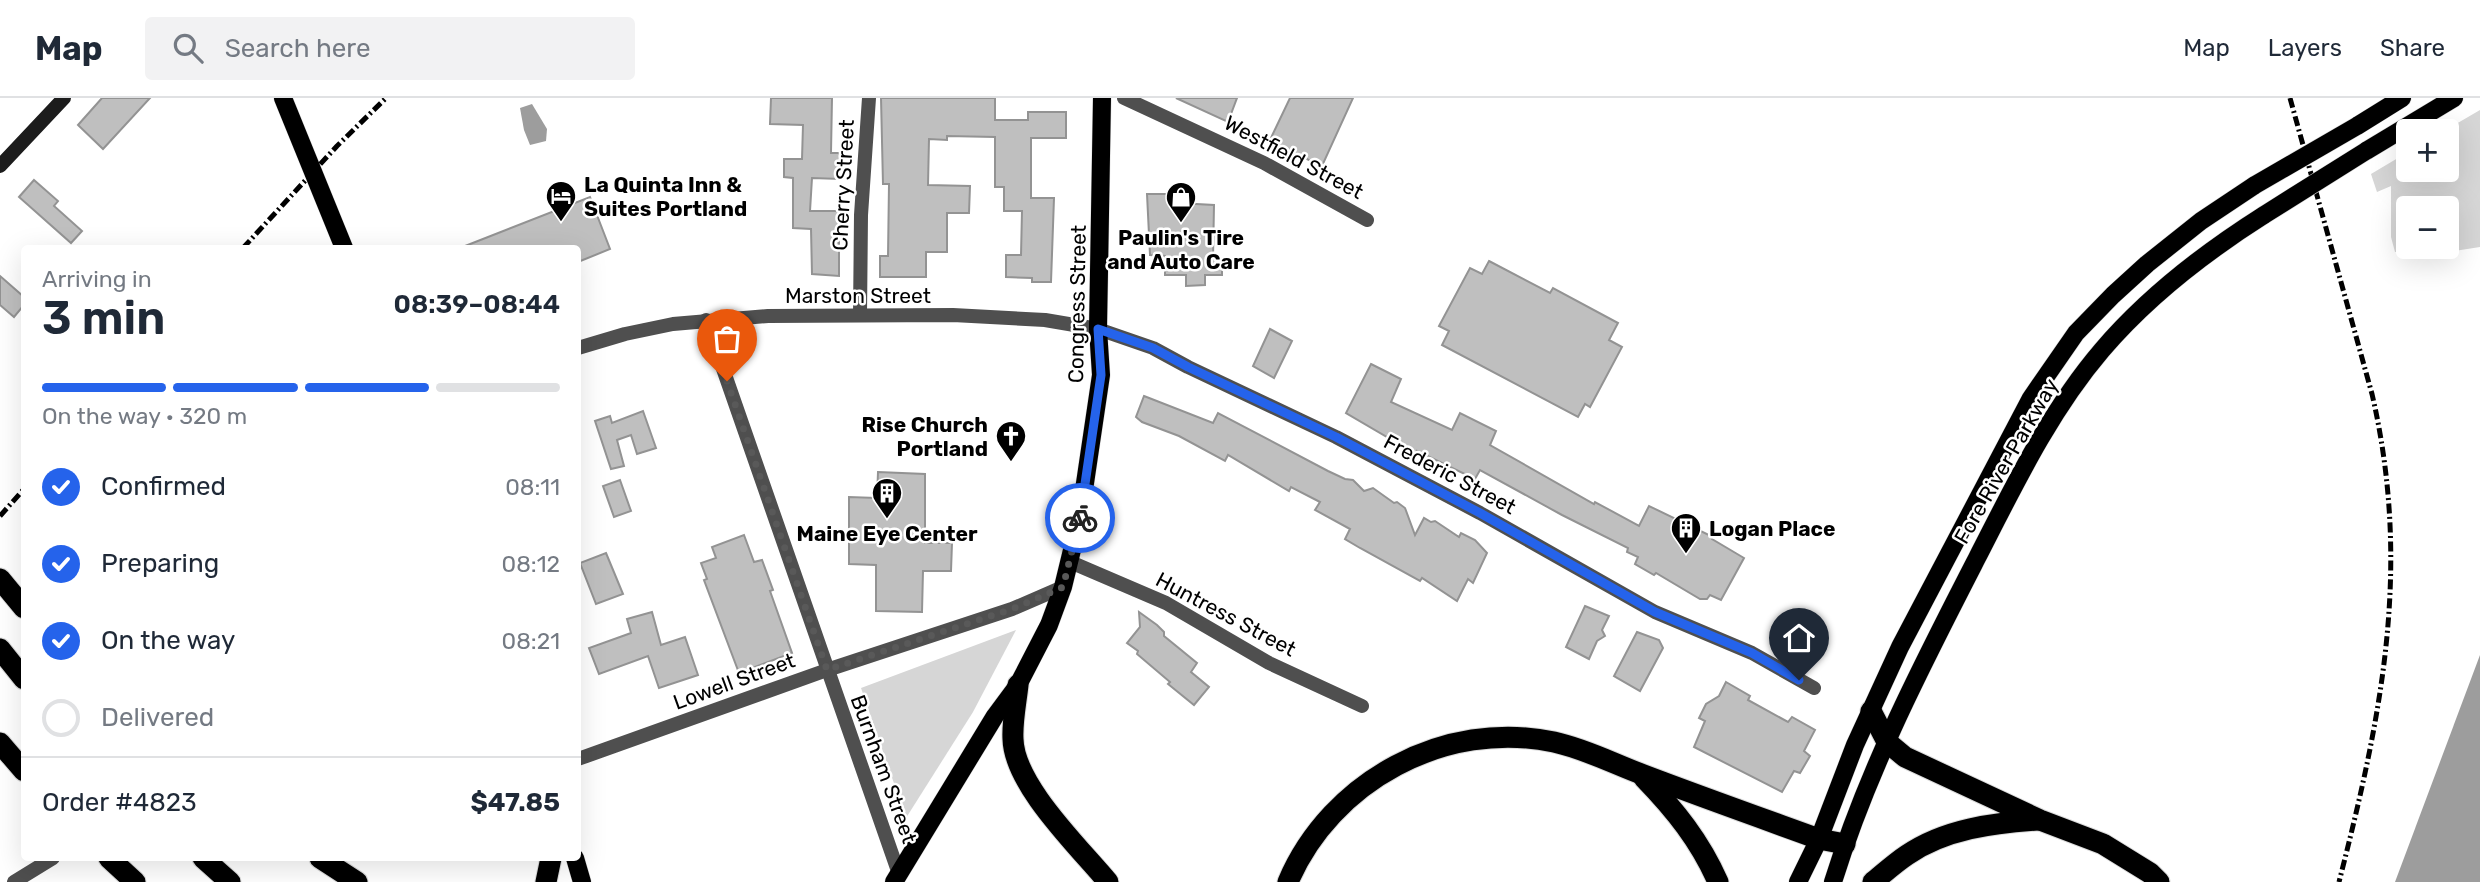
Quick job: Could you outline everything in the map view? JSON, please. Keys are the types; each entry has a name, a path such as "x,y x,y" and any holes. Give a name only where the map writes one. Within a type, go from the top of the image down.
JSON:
{"highway":[{"path":"0,579 21,604"},
{"path":"0,649 21,675"},
{"path":"1018,685 1013,739 1016,759 1023,776 1045,808 1108,882"},
{"path":"1871,710 1887,742 1905,757 2040,820 2103,844 2150,873 2159,882"},
{"path":"1288,882 1315,833 1347,798 1388,769 1434,750 1482,739 1530,738 1574,747 1819,839 1845,844"},
{"path":"0,743 21,768"},
{"path":"1640,774 1687,825 1707,857 1718,882"},
{"path":"1873,882 1908,854 1947,835 2009,822 2040,820"},
{"path":"112,861 132,880"},
{"path":"206,861 230,882"},
{"path":"325,861 357,882"},
{"path":"546,882 550,861"}],"main road":[{"path":"0,166 64,98"},
{"path":"283,98 343,245"},
{"name":"Congress Street","path":"897,878 995,716 1018,685 1049,625 1063,587 1080,517 1101,375 1098,329 1102,98"},
{"name":"Fore River Parkway","path":"1798,882 1819,839 1855,746 1900,647 2031,398 2076,333 2147,264 2202,221 2255,185 2402,98"},
{"name":"Fore River Parkway","path":"1833,882 1845,844 1887,742 1926,657 2023,468 2058,408 2101,351 2141,307 2220,243 2454,98"},
{"path":"576,861 582,882"}],"street":[{"name":"Cherry Street","path":"860,315 861,215 869,98"},
{"name":"Westfield Street","path":"1124,98 1264,163 1367,220"},
{"name":"Marston Street","path":"581,347 625,334 706,320 768,316 953,315 1045,320 1098,329"},
{"name":"Burnham Street","path":"706,320 897,878"},
{"name":"Frederic Street","path":"1098,329 1153,348 1336,437 1480,513 1655,612 1752,653 1814,688"},
{"name":"Huntress Street","path":"1068,561 1166,603 1269,663 1362,706"},
{"name":"Lowell Street","path":"581,758 827,670 1012,609 1063,587"},
{"path":"14,882 48,861"}],"shaded area":[{"path":"532,104 547,129 546,141 530,145 520,108"},
{"path":"2480,110 2480,247 2459,250 2459,196 2396,196 2395,252 2391,237 2391,186 2377,192 2371,174 2396,159 2396,182 2459,182 2459,122"},
{"path":"1016,630 973,712 906,818 861,688"},
{"path":"2480,655 2480,882 2395,882"}],"building":[{"path":"102,98 150,98 103,149 78,125"},
{"path":"771,98 832,98 831,153 841,153 840,179 812,178 810,211 839,211 839,276 812,274 811,229 793,228 793,178 784,177 784,159 802,159 803,125 770,124"},
{"path":"881,98 995,98 995,120 1028,120 1028,112 1066,112 1066,138 1031,138 1031,198 1054,198 1051,282 1006,277 1006,255 1021,255 1022,211 1004,211 1004,187 995,187 995,137 947,136 947,140 929,139 928,185 970,186 969,213 947,213 947,252 926,252 926,277 880,277 880,256 888,256 889,184 883,184"},
{"path":"1176,98 1237,98 1228,122"},
{"path":"1290,98 1353,98 1322,166 1269,142"},
{"path":"34,180 58,201 54,206 82,231 71,243 19,197"},
{"path":"1147,194 1178,194 1178,203 1214,205 1213,259 1222,259 1222,275 1205,275 1205,285 1186,286 1186,275 1165,275 1165,256 1150,255"},
{"name":"La Quinta Inn & Suites Portland","path":"590,197 610,249 581,261 581,245 468,245"},
{"path":"1489,261 1550,293 1553,288 1618,323 1609,340 1622,347 1590,407 1585,404 1578,417 1442,345 1449,331 1439,326 1470,268 1482,274"},
{"path":"0,276 21,294 21,309 14,317 0,305"},
{"path":"1270,329 1292,341 1274,378 1253,366"},
{"path":"1371,364 1401,379 1391,402 1452,430 1460,413 1496,431 1490,445 1594,504 1595,502 1639,526 1649,506 1709,535 1744,558 1721,600 1710,595 1707,599 1700,599 1656,573 1654,575 1635,564 1638,557 1627,552 1628,548 1480,470 1475,479 1417,451 1416,454 1346,413"},
{"path":"1144,396 1213,423 1218,413 1328,471 1353,480 1364,491 1373,488 1405,508 1415,535 1424,518 1435,521 1459,537 1461,533 1475,540 1487,553 1473,583 1468,579 1457,601 1422,578 1420,581 1360,548 1345,539 1350,529 1315,510 1320,502 1291,487 1289,491 1228,455 1225,461 1179,436 1142,422 1136,417"},
{"path":"643,411 656,448 637,454 631,435 617,440 624,466 611,469 595,421 610,416 612,423"},
{"name":"Maine Eye Center","path":"878,472 925,474 925,543 952,543 951,571 923,571 922,612 876,611 876,565 849,564 849,497 877,498"},
{"path":"620,480 631,511 614,517 603,486"},
{"path":"744,535 754,562 762,560 792,653 739,673 704,580 707,579 701,563 716,558 712,547"},
{"path":"606,553 623,594 596,604 581,563"},
{"path":"1585,606 1609,616 1602,630 1605,636 1597,641 1589,659 1566,647"},
{"path":"652,612 661,645 685,637 698,675 659,688 648,656 599,674 589,648 631,633 627,619"},
{"path":"1139,612 1157,625 1164,632 1164,636 1197,663 1191,672 1209,687 1194,705 1168,684 1170,682 1127,643 1140,627"},
{"path":"1637,632 1659,640 1663,648 1640,691 1614,676"},
{"path":"1726,682 1750,696 1748,700 1788,722 1792,717 1815,730 1804,751 1810,756 1800,773 1794,771 1782,792 1694,747 1705,721 1699,718 1706,704 1719,696"}],"railway":[{"path":"246,245 337,146 386,98"},
{"path":"2290,98 2372,394 2384,458 2390,520 2387,640 2379,699 2339,882"},
{"path":"0,516 21,492"}],"way so far":[{"path":"727,381 827,670 1012,609 1063,587 1080,518"}],"place":[{"name":"La Quinta Inn & Suites Portland","path":"561,223"},
{"name":"Paulin's Tire and Auto Care","path":"1181,224"},
{"name":"Rise Church Portland","path":"1011,463"},
{"name":"Maine Eye Center","path":"887,520"},
{"name":"Logan Place","path":"1686,555"}],"route":[{"path":"1080,518 1101,375 1098,329 1153,348 1336,437 1480,513 1655,612 1752,653 1799,680"}]}
